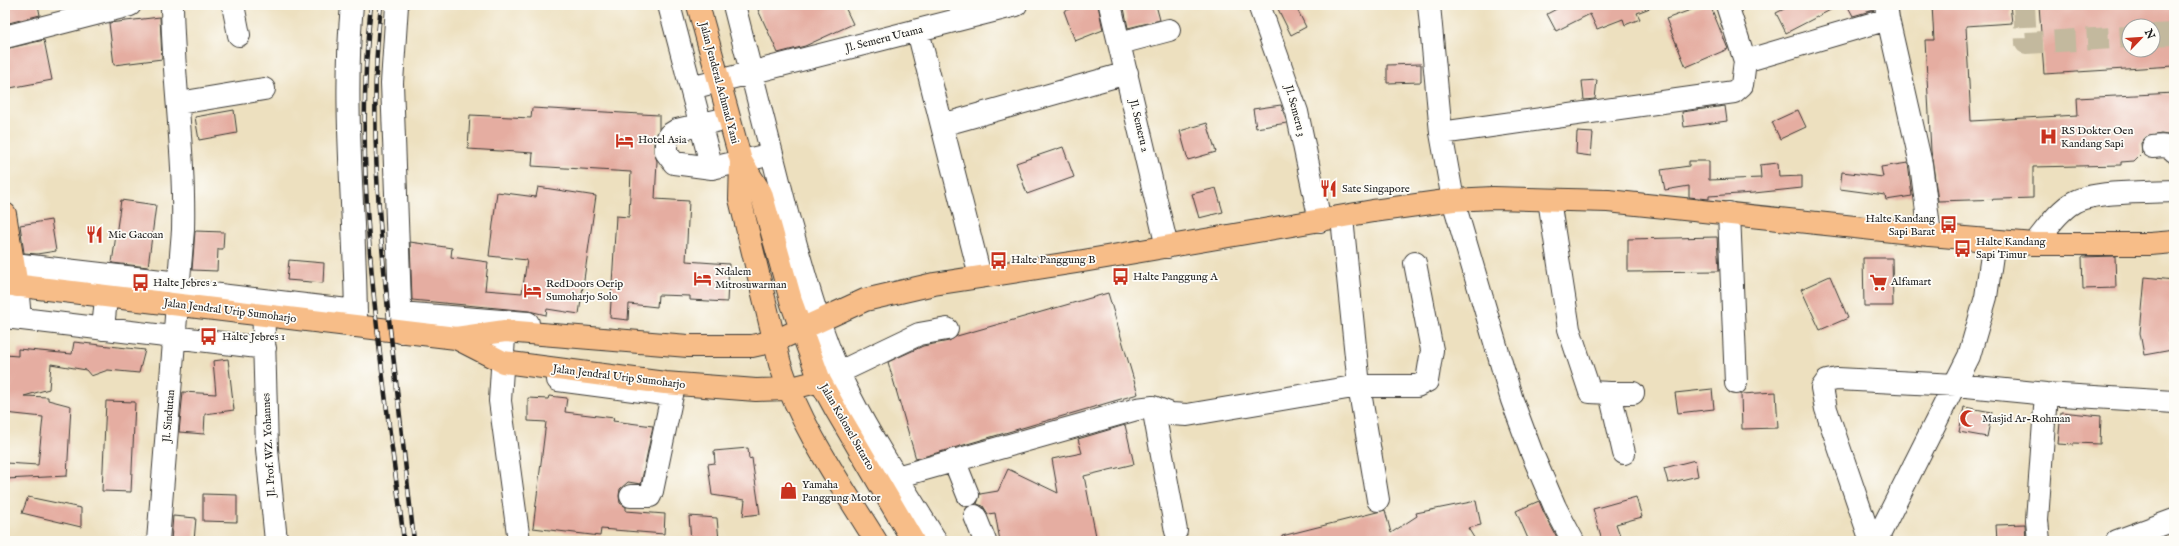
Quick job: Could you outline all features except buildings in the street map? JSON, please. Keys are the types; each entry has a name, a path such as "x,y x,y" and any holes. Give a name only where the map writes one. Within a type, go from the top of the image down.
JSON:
{"main road":[{"name":"Jalan Jenderal Achmad Yani","path":"698,5 741,161 761,193 810,325"},
{"name":"Jalan Jenderal Achmad Yani","path":"741,161 740,199 775,341"},
{"name":"Jalan Jendral Urip Sumoharjo","path":"456,338 505,326 582,332 688,346 752,346 775,341 865,300 934,284 1453,200 1493,198 1608,201 1994,242 2034,244 2150,244 2174,242"},
{"path":"5,214 11,285"},
{"name":"Jalan Jendral Urip Sumoharjo","path":"11,285 107,286 178,293 264,308 356,319 401,322 456,338 502,367 673,390 788,388 830,377"},
{"path":"577,377 582,332"},
{"path":"775,341 788,388 816,443 876,541"},
{"name":"Jalan Kolonel Sutarto","path":"830,377 836,410 888,479 914,541"},
{"path":"850,498 888,479"}],"street":[{"path":"5,37 130,5"},
{"name":"Jl. Sindutan","path":"158,541 175,337 184,185 179,103 173,48 172,5"},
{"path":"233,5 239,35"},
{"path":"352,5 348,42 348,112 356,319"},
{"path":"398,5 392,83 401,322 505,326 500,401 518,541"},
{"path":"734,5 805,279 810,325 830,377 919,334 947,329"},
{"name":"Jl. Semeru Utama","path":"691,88 1016,5"},
{"name":"Jl. Semeru 2","path":"1110,5 1167,247"},
{"name":"Jl. Semeru 3","path":"1259,5 1297,112 1320,221"},
{"path":"1429,5 1442,133 1453,200 1512,400 1537,465 1573,541"},
{"path":"1442,133 1729,94 1738,90 1742,85 1745,61 1727,5"},
{"path":"672,6 691,88 712,168"},
{"path":"1745,61 1887,12 1921,164 1930,236"},
{"path":"918,30 980,276"},
{"path":"1120,43 1169,30"},
{"path":"942,125 1127,73"},
{"path":"179,103 264,89"},
{"path":"728,118 677,130 669,135 666,144 666,152 674,163 712,168 772,154"},
{"path":"2153,147 2163,146 2172,148 2174,151"},
{"path":"2034,244 2053,220 2075,201 2168,187"},
{"path":"1549,200 1565,311 1585,383 1591,393 1633,393"},
{"path":"1729,213 1736,383"},
{"path":"1342,218 1360,386 1378,500"},
{"path":"1876,541 1956,385 1978,327 1986,297 1994,242"},
{"path":"9,263 107,286 103,328"},
{"path":"936,541 888,479 1126,412 1153,407 1171,414 1187,415 1360,386 1417,386 1427,381 1432,350 1415,263"},
{"path":"11,285 12,318 265,348"},
{"name":"Jl. Prof. WZ. Yohannes","path":"264,308 267,449 276,541"},
{"path":"1871,541 1826,409 1822,392 1827,381 1837,379 1956,385 2046,394 2174,402"},
{"path":"631,496 644,498 650,496 652,491 673,390"},
{"path":"1610,393 1624,453"},
{"path":"2039,541 2037,520 2046,394"},
{"path":"1153,407 1176,531"},
{"path":"954,460 968,495"},
{"path":"975,516 985,541"},
{"path":"2117,541 2174,520"}],"tunnel":[{"path":"2024,5 2026,43 2121,37"},
{"path":"2161,35 2174,34"}],"railway":[{"path":"371,5 366,72 365,139 367,206 379,341 404,541"},
{"path":"381,5 377,44 375,123 378,201 389,319 414,541"}],"place":[{"name":"RS Dokter Oen Kandang Sapi","path":"2048,137"},
{"name":"Hotel Asia","path":"625,140"},
{"name":"Sate Singapore","path":"1329,189"},
{"name":"Halte Kandang Sapi Barat","path":"1948,225"},
{"name":"Mie Gacoan","path":"95,235"},
{"name":"Halte Kandang Sapi Timur","path":"1963,248"},
{"name":"Halte Panggung B","path":"998,260"},
{"name":"Halte Panggung A","path":"1120,277"},
{"name":"Ndalem Mitrosuwarman","path":"702,278"},
{"name":"Alfamart","path":"1878,282"},
{"name":"Halte Jebres 2","path":"140,283"},
{"name":"RedDoors Oerip Sumoharjo Solo","path":"533,290"},
{"name":"Halte Jebres 1","path":"209,337"},
{"name":"Masjid Ar-Rohman","path":"1969,419"},
{"name":"Yamaha Panggung Motor","path":"789,491"}]}
